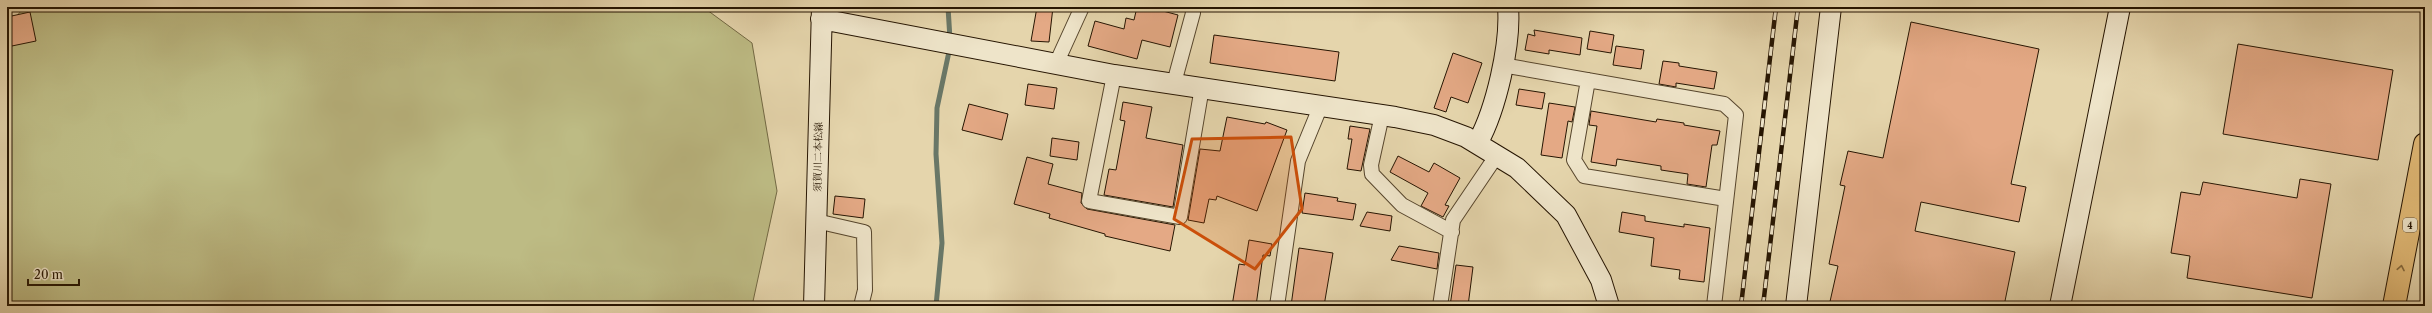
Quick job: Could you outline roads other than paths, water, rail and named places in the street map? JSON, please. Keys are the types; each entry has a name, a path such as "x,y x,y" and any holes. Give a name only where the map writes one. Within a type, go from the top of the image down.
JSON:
{"highway":[{"name":"4","path":"2394,306 2425,144"}],"street":[{"path":"1056,64 1082,7"},
{"path":"1174,83 1193,13 1192,7"},
{"path":"1478,142 1496,102 1507,33 1508,7"},
{"path":"1796,306 1831,7"},
{"path":"2060,306 2120,7"},
{"path":"821,13 950,43 1056,64 1382,115 1434,126 1478,142 1522,172 1566,215 1601,280 1609,306"},
{"name":"須賀川二本松線","path":"814,306 821,13"},
{"path":"1502,65 1724,104 1736,116 1714,306"},
{"path":"1114,74 1089,201 1180,217 1202,87"},
{"path":"1588,80 1574,160 1584,176 1726,199"},
{"path":"1277,306 1298,161 1321,105"},
{"path":"1382,115 1371,165 1372,174 1402,205 1452,232"},
{"path":"1440,306 1454,220 1497,155"},
{"path":"816,221 864,232 865,290 861,306"}],"waterway":[{"path":"948,7 950,39"},
{"path":"936,306 942,243 936,154 937,108 950,47"}],"railway":[{"path":"1741,306 1776,7"},
{"path":"1763,306 1798,7"}]}
